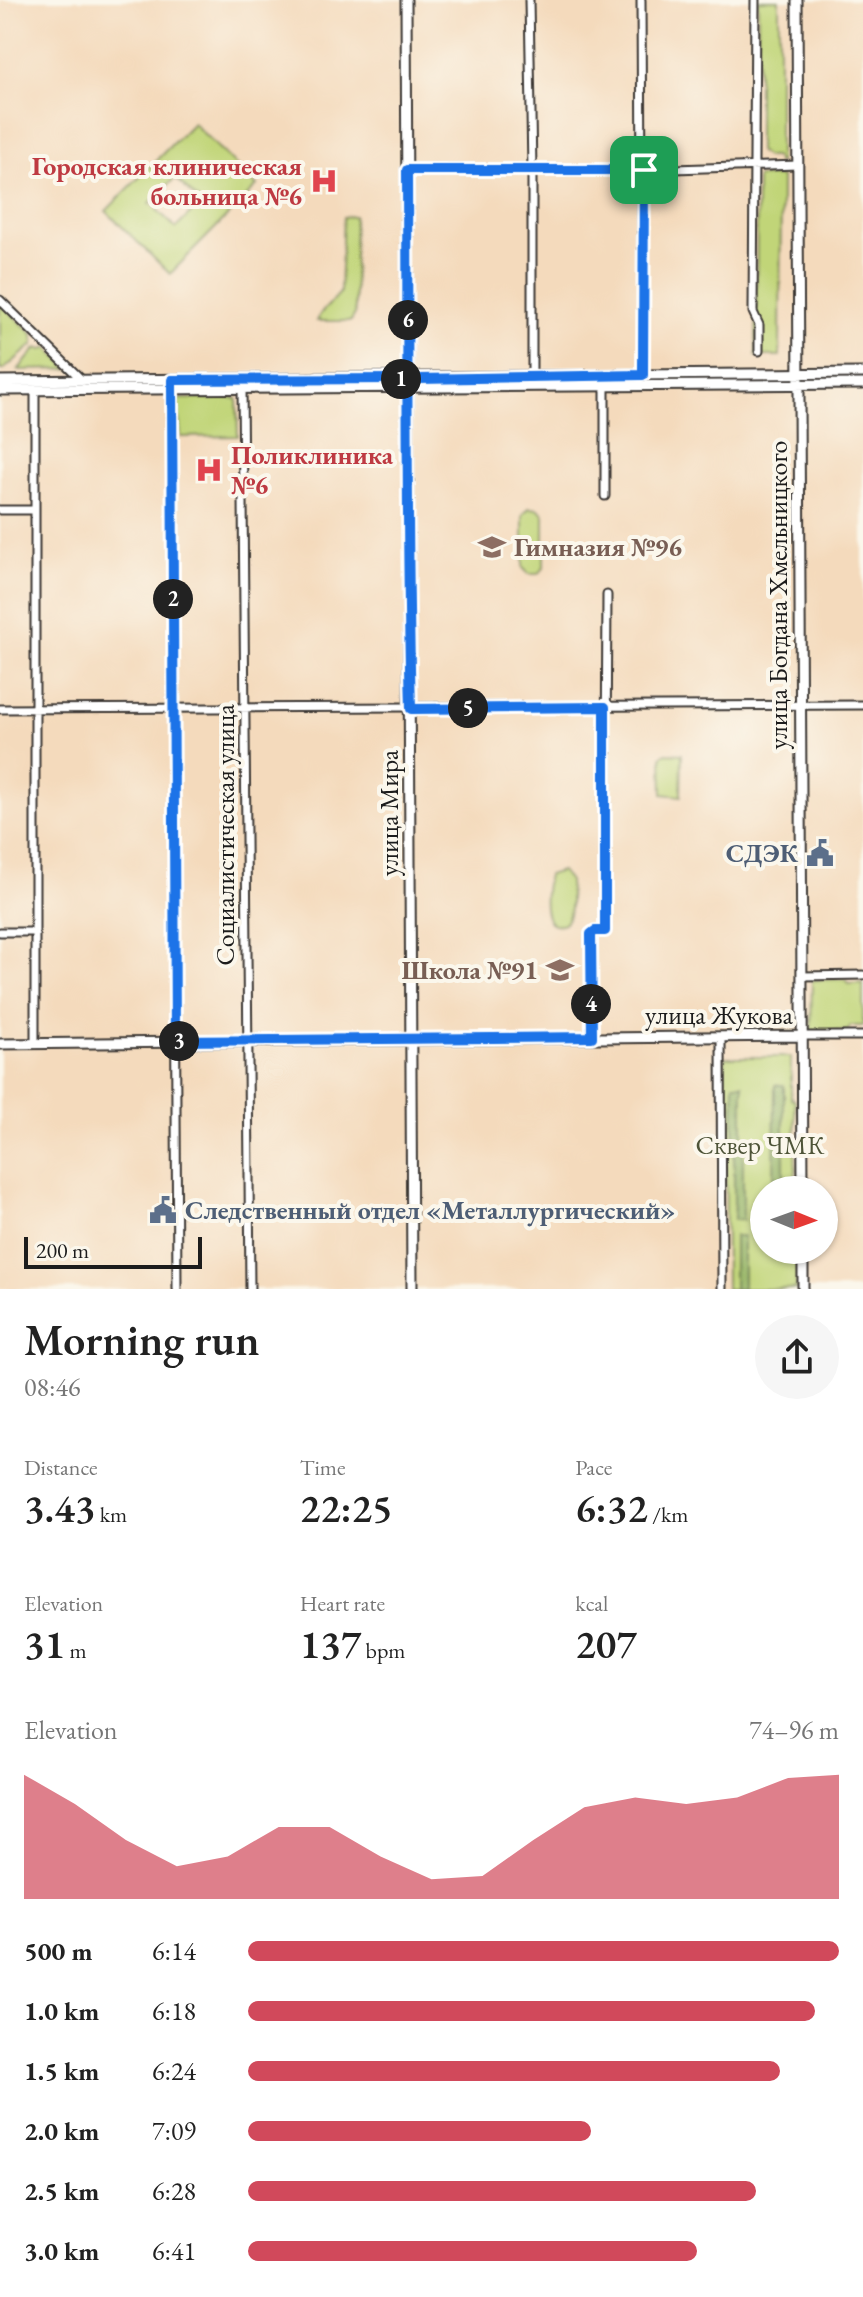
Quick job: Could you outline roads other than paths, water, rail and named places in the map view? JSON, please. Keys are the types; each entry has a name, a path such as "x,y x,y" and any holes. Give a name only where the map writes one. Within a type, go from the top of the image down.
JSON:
{"main road":[{"name":"улица Мира","path":"406,0 412,1289"},
{"name":"улица Богдана Хмельницкого","path":"797,0 803,1176"},
{"path":"0,390 409,383 605,386 798,379 863,373"},
{"path":"409,383 532,376 643,375 863,384"},
{"path":"0,381 172,385"},
{"name":"улица Жукова","path":"0,1044 802,1036"},
{"path":"803,1264 803,1289"}],"street":[{"path":"529,0 532,376"},
{"path":"641,0 643,375"},
{"path":"755,0 753,312 759,325 759,351"},
{"path":"407,170 644,170 798,165"},
{"path":"0,300 83,381"},
{"path":"172,385 177,1289"},
{"name":"Социалистическая улица","path":"242,385 250,1289"},
{"path":"605,386 605,496"},
{"path":"35,389 35,1044"},
{"path":"0,510 35,510"},
{"path":"592,1037 591,934 605,931 607,595"},
{"path":"0,709 863,705"},
{"path":"0,932 35,932"},
{"name":"улица Жукова","path":"802,976 863,975"},
{"name":"улица Жукова","path":"802,1036 863,1036"},
{"path":"721,1037 722,1289"}],"place":[{"name":"Городская клиническая больница №6","path":"324,181"},
{"name":"Поликлиника №6","path":"209,470"},
{"name":"Гимназия №96","path":"492,547"},
{"name":"СДЭК","path":"820,853"},
{"name":"Школа №91","path":"560,970"},
{"name":"Следственный отдел «Металлургический»","path":"163,1210"}],"park label":[{"name":"Сквер ЧМК","path":"760,1145"}]}
